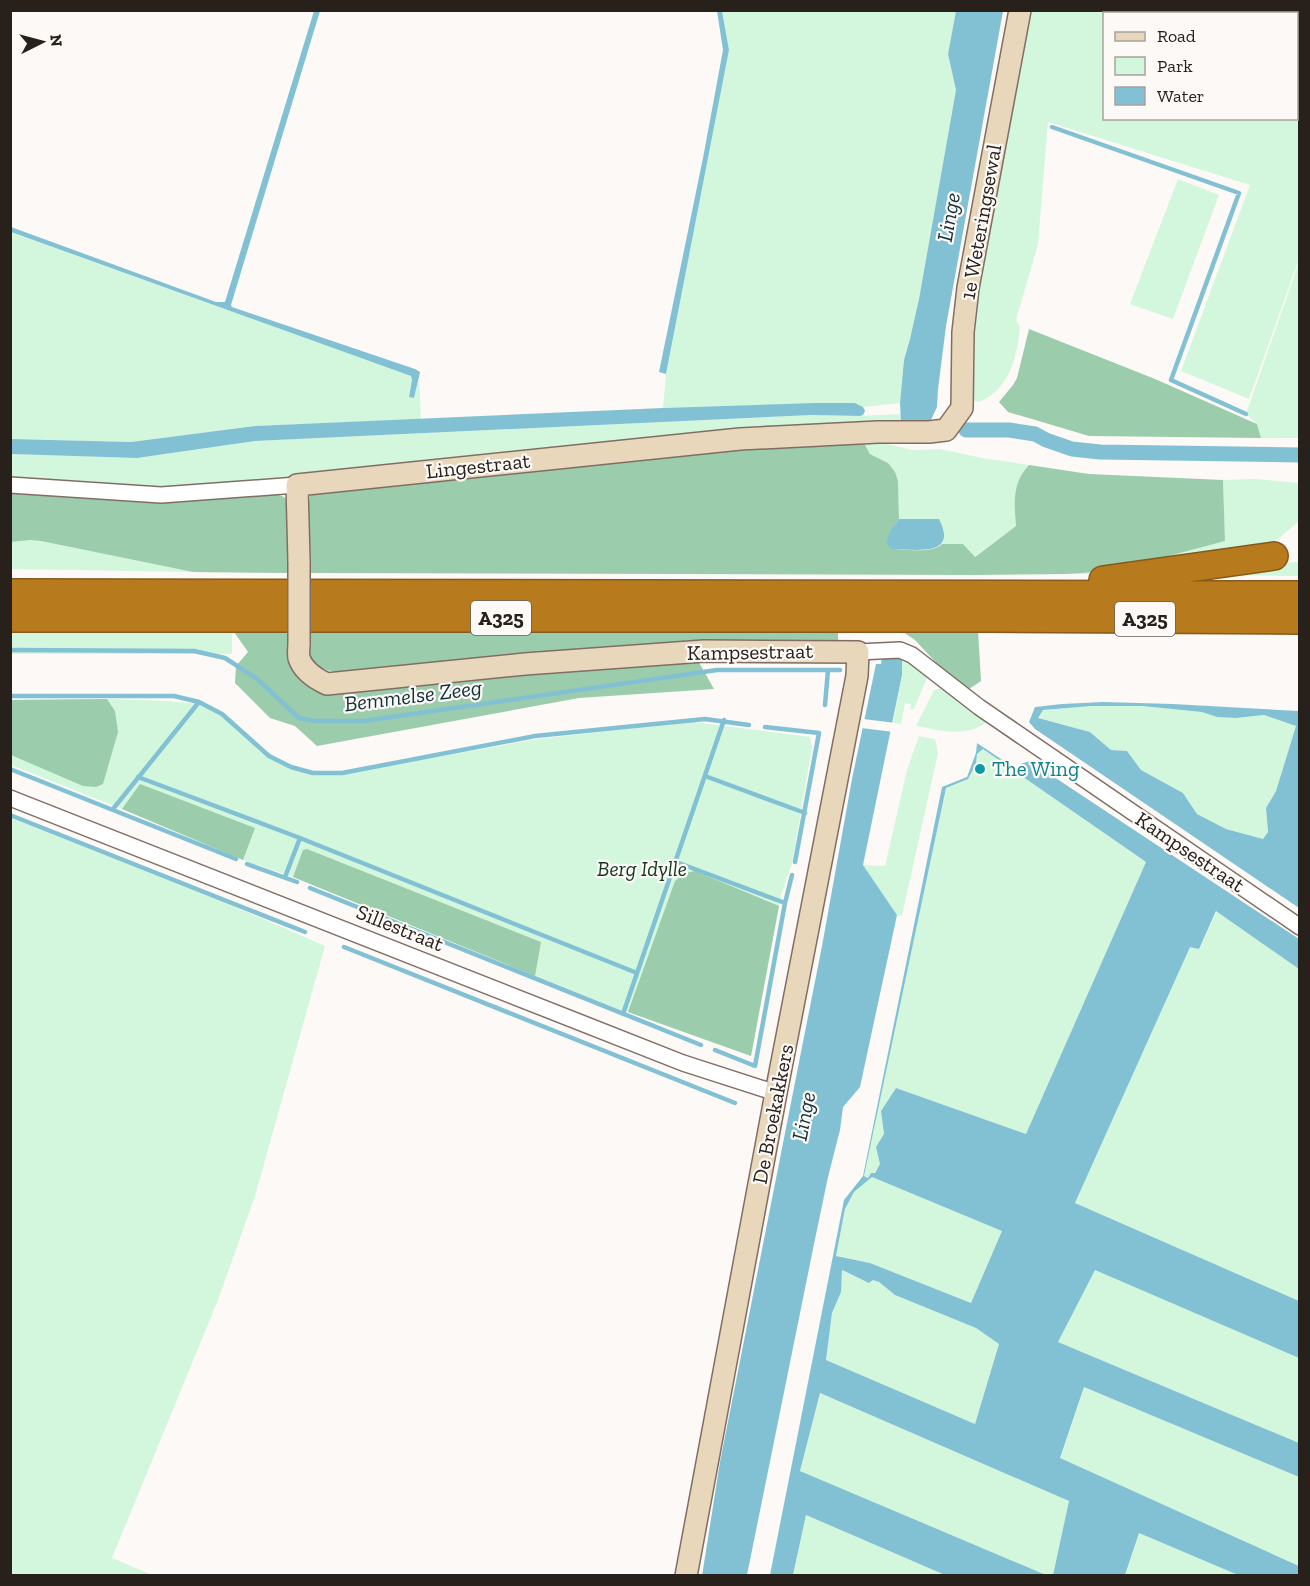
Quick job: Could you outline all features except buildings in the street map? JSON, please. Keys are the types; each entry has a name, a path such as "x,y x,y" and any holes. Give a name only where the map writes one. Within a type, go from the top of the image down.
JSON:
{"highway":[{"path":"1052,593 1101,580 1274,556"},
{"name":"A325","path":"10,593 1299,595"},
{"name":"A325","path":"10,618 1299,620"}],"street":[{"name":"1e Weteringsewal","path":"946,430 962,408 963,332 968,288 1020,10"},
{"name":"Lingestraat","path":"10,484 161,495 297,485 741,439 946,430"},
{"name":"Kampsestraat","path":"297,485 299,657 317,680 327,684 525,664 704,651 900,650 912,656 979,707 1299,927"},
{"name":"De Broekakkers","path":"686,1575 857,676 858,652"},
{"name":"Sillestraat","path":"10,798 672,1058 776,1093"}],"green space":[{"path":"722,11 956,11 948,54 956,90 919,299 904,360 900,403 863,407 855,403 663,408 666,374 729,50"},
{"path":"1027,11 1299,11 1299,259 1249,399 1181,371 1250,185 1048,122 1038,244 1016,320 1020,327 1017,350 1010,371 998,389 979,402 971,400 965,362"},
{"path":"1178,179 1219,195 1173,319 1130,304"},
{"path":"10,232 411,376 409,397 414,398 419,376 421,419 255,426 131,442 11,439"},
{"path":"1299,262 1299,438 1261,438 1257,424 1246,414"},
{"path":"1029,329 1155,379 1257,424 1261,438 1089,436 1008,412 999,402 1017,378"},
{"path":"900,414 901,424 652,442 185,487 158,488 11,476 11,454 137,458 255,441 812,415"},
{"path":"861,438 913,450 940,449 1029,465 1017,486 1016,526 974,557 963,544 942,544 944,539 939,519 899,519 898,481 888,463 870,454"},
{"path":"861,438 870,454 888,463 898,481 899,519 891,529 892,549 925,550 942,544 963,544 975,557 1016,526 1015,494 1023,472 1029,465 1089,474 1223,480 1225,541 1113,571 1067,574 310,573 308,512 310,494 317,490"},
{"path":"1255,479 1299,483 1299,521 1266,546 1128,574 1067,574 1113,571 1225,541 1223,480"},
{"path":"10,493 150,501 274,493 284,497 289,503 290,573 193,572 41,541 11,542"},
{"path":"30,540 193,572 11,569 11,542"},
{"path":"1299,562 1299,576 1203,575 1251,565"},
{"path":"10,628 232,629 232,654 11,654"},
{"path":"232,629 291,629 310,678 696,657 714,689 579,698 317,746 295,726 270,718 235,683 236,666 248,652"},
{"path":"305,629 838,630 838,640 755,641 338,672 319,667 307,658 304,649"},
{"path":"900,630 978,631 981,681 969,689 953,681 915,640"},
{"path":"902,658 908,659 927,675 927,678 914,709 910,709 911,704 905,703 901,724 893,723 902,675"},
{"path":"945,687 989,720 972,730 954,732 916,726 934,690"},
{"name":"Berg Idylle","path":"107,699 201,704 221,715 268,757 290,768 312,773 342,774 538,739 693,722 810,737 812,747 792,864 781,895 751,1056 620,1010 11,765 10,700"},
{"path":"107,699 115,711 118,732 103,784 96,787 83,786 11,755 11,700"},
{"path":"1091,706 1142,706 1236,718 1264,715 1296,726 1276,791 1266,808 1268,832 1263,839 1226,829 1197,814 1183,793 1141,770 1127,751 1111,750 1090,732 1038,718 1043,710"},
{"path":"919,736 935,739 938,753 902,916 897,915 863,865 885,866 907,770"},
{"path":"983,749 1146,862 1026,1135 896,1088 881,1111 884,1134 876,1147 881,1164 869,1178 864,1176 946,788 968,779 976,764 977,754"},
{"path":"140,784 255,828 243,860 122,809"},
{"path":"11,818 217,899 325,946 255,1196 218,1300 112,1558 152,1575 11,1575"},
{"path":"307,849 541,942 535,976 293,877 303,850"},
{"path":"695,871 779,906 751,1056 628,1012 675,881 685,873"},
{"path":"1217,911 1299,969 1299,1301 1075,1203 1190,946 1199,949"},
{"path":"872,1177 1003,1231 971,1303 870,1263 836,1256 845,1209 854,1192"},
{"path":"1095,1269 1299,1358 1299,1443 1058,1342"},
{"path":"841,1270 869,1283 873,1280 879,1282 895,1295 976,1328 999,1344 975,1424 826,1360 832,1313 841,1292"},
{"path":"1084,1387 1299,1477 1299,1566 1060,1459"},
{"path":"820,1393 1069,1501 1053,1575 1046,1575 800,1471"},
{"path":"806,1515 945,1575 793,1576"},
{"path":"1139,1533 1238,1575 1125,1576"}],"water":[{"path":"314,11 320,11 231,305 415,369 420,372 414,398 409,397 411,376 11,232 11,227 216,302 225,302"},
{"path":"717,11 722,11 729,50 666,374 659,372 723,50"},
{"name":"Linge","path":"956,11 1003,11 946,326 937,407 930,422 901,424 900,403 904,360 919,299 956,90 948,54"},
{"path":"855,403 863,407 865,411 860,416 812,415 255,441 137,458 11,454 11,439 131,442 255,426"},
{"path":"899,519 939,519 944,531 943,540 939,546 932,549 892,549 886,543 891,529"},
{"name":"Linge","path":"882,658 902,658 902,675 863,865 897,915 860,1087 843,1107 747,1575 702,1576 720,1462 822,946 852,779 876,664 881,664"},
{"path":"1103,702 1173,704 1299,711 1299,908 1035,729 1029,722 1035,707","holes":["1091,706 1142,706 1202,712 1217,717 1236,718 1264,715 1296,726 1276,791 1266,808 1268,832 1263,839 1226,829 1197,814 1183,793 1141,770 1127,751 1111,750 1090,732 1038,718 1043,710"]},
{"path":"977,743 1019,771 1020,764 1030,761 1299,939 1299,969 1216,911 1199,949 1190,947 1075,1203 1299,1301 1299,1358 1095,1270 1058,1342 1299,1443 1299,1477 1084,1387 1060,1458 1299,1566 1299,1575 1238,1575 1139,1533 1125,1575 1053,1575 1069,1501 820,1393 800,1471 1046,1575 945,1575 806,1515 793,1575 770,1575 844,1200 863,1176 942,787 967,777 976,753","holes":["983,749 1146,862 1026,1134 896,1088 881,1111 884,1134 876,1147 880,1164 875,1173 871,1173 868,1178 864,1176 946,788 968,779 976,764 977,754","872,1177 1002,1231 971,1303 870,1263 836,1256 845,1209 854,1192","842,1270 869,1283 873,1280 879,1282 895,1295 976,1328 999,1344 975,1424 826,1360 832,1313 841,1292"]}],"pier":[{"path":"863,719 896,723 894,732 861,728"}],"waterway":[{"path":"1052,127 1239,193 1171,380 1246,414"},
{"path":"966,430 1009,430 1035,434 1072,449 1100,452 1300,455"},
{"name":"Bemmelse Zeeg","path":"10,650 194,651 225,658 256,678 299,718 315,721 364,721 717,670 840,670"},
{"path":"825,705 828,670"},
{"path":"10,696 174,696 199,702 222,714 269,756 291,767 313,773 342,773 535,736 705,719 749,725"},
{"path":"113,809 199,702"},
{"path":"623,1014 724,720"},
{"path":"765,727 819,733 795,862"},
{"path":"10,769 236,859"},
{"path":"705,776 805,813"},
{"path":"138,777 300,838 637,973"},
{"path":"10,815 305,932"},
{"path":"285,877 300,838"},
{"path":"676,862 785,903"},
{"path":"247,864 297,882"},
{"path":"715,1050 755,1066 792,875"},
{"path":"310,888 701,1045"},
{"path":"344,947 735,1103"}],"place":[{"name":"The Wing","path":"980,769"}]}
